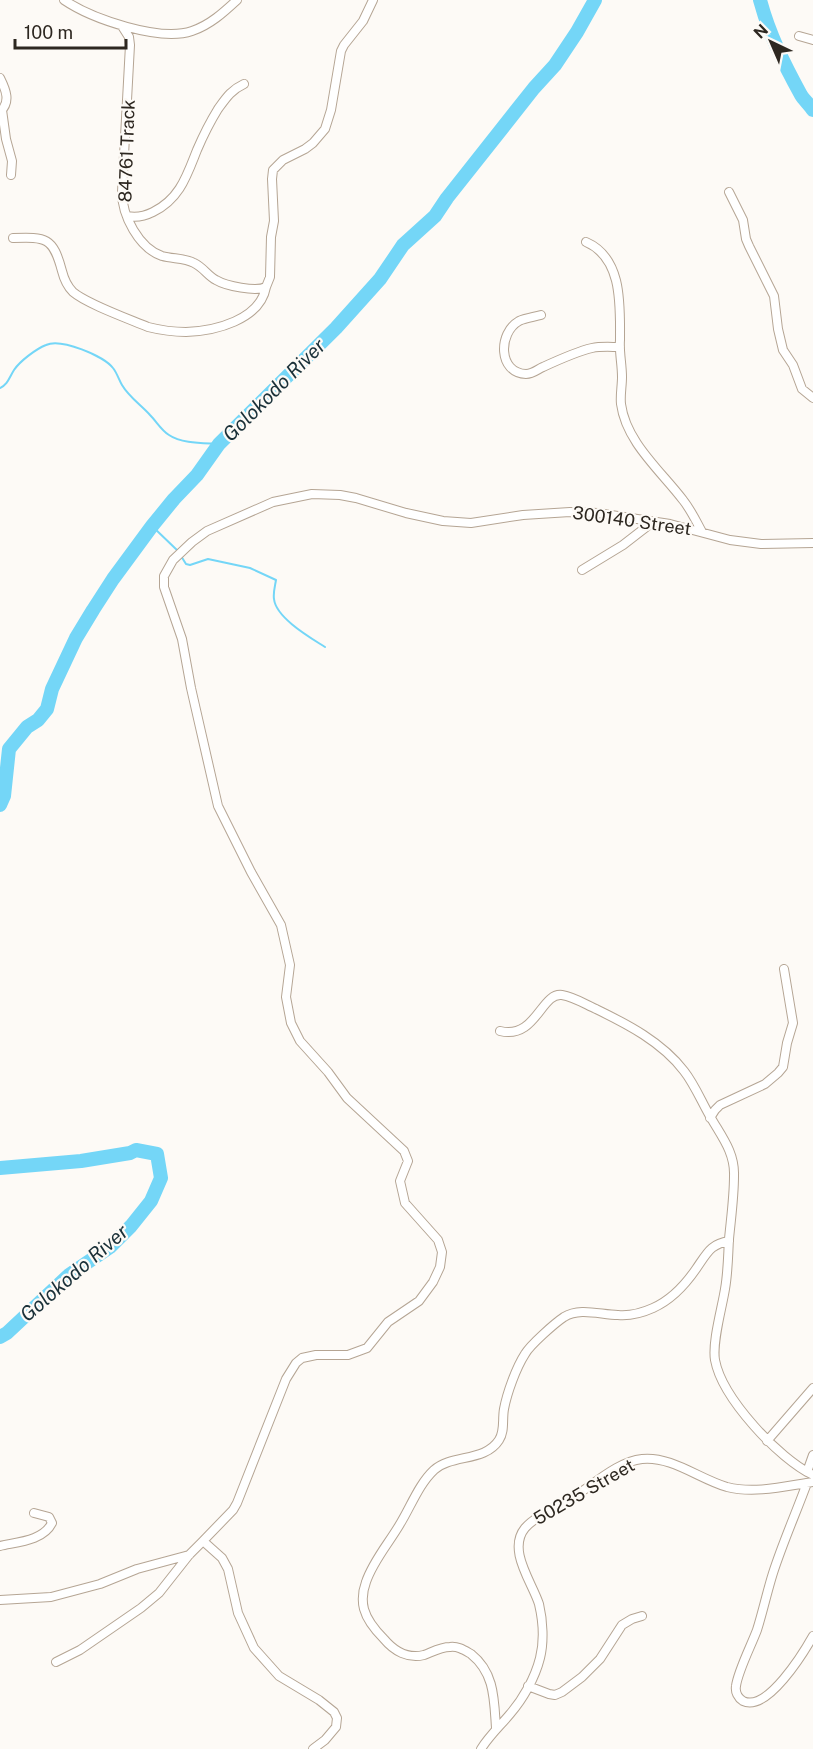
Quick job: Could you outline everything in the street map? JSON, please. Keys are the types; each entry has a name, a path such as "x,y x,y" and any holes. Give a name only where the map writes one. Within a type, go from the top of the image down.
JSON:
{"street":[{"path":"64,0 94,16 122,26 167,33 190,32 210,22 237,0"},
{"path":"13,238 42,239 48,242 58,255 63,277 74,292 139,323 182,332 205,330 240,319 256,306 264,295 270,277 271,237 274,221 273,170 283,160 313,143 325,129 331,110 341,51 363,21 373,0"},
{"name":"84761 Track","path":"122,26 129,37 130,45 122,192 127,216 142,241 156,253 194,262 222,283 258,290 266,286"},
{"path":"799,36 813,40"},
{"path":"0,78 7,95 5,107 1,111 12,161 11,175"},
{"path":"127,216 138,217 151,213 172,199 187,177 213,116 230,92 244,84"},
{"path":"729,192 741,214 749,246 774,296 783,350 793,365 802,389 813,398"},
{"path":"586,242 601,251 617,283 620,309 621,404 625,420 633,436 684,501 702,532"},
{"path":"541,315 519,320 505,336 504,358 509,367 525,374 532,373 590,348 620,347"},
{"name":"300140 Street","path":"203,1541 237,1503 286,1380 296,1363 308,1356 348,1355 367,1348 388,1322 412,1306 426,1293 442,1258 441,1245 438,1240 405,1203 400,1181 408,1161 404,1151 347,1098 328,1072 308,1052 291,1023 286,997 290,965 280,925 218,806 182,639 166,597 163,581 173,560 207,531 273,502 312,494 356,498 443,521 471,523 523,515 598,513 654,521 730,540 761,544 813,543"},
{"path":"582,570 623,545 654,521"},
{"path":"710,1118 720,1105 765,1084 783,1067 793,1023 784,969"},
{"path":"500,1031 513,1033 520,1031 552,998 560,995 620,1020 654,1042 685,1071 728,1147 734,1165 734,1200 728,1270 715,1347 716,1363 725,1387 767,1441 810,1474 813,1455"},
{"path":"496,1728 493,1696 488,1675 473,1656 464,1649 449,1647 410,1656 390,1646 378,1634 364,1609 363,1597 369,1574 417,1493 433,1471 448,1462 487,1451 498,1442 503,1428 506,1400 525,1354 531,1346 564,1317 572,1314 586,1312 626,1315 655,1308 665,1302 688,1280 710,1249 729,1241"},
{"path":"767,1441 813,1388"},
{"name":"50235 Street","path":"481,1749 496,1728 511,1713 528,1686 540,1659 543,1637 539,1607 518,1550 519,1537 531,1522 634,1460 652,1458 663,1461 717,1483 740,1489 768,1489 810,1482"},
{"path":"810,1482 773,1574 756,1632 736,1685 741,1700 753,1702 771,1692 800,1659 813,1636"},
{"path":"0,1546 39,1536 49,1530 52,1523 49,1517 34,1513"},
{"path":"56,1662 80,1650 141,1608 159,1593 203,1541 222,1558 228,1569 238,1613 254,1648 279,1676 319,1700 334,1712 337,1718 336,1727 313,1749"},
{"path":"0,1600 51,1597 100,1584 137,1569 189,1555"},
{"path":"528,1686 549,1694 555,1695 562,1692 600,1659 622,1625 642,1616"}],"waterway":[{"name":"Golokodo River","path":"0,805 4,796 9,749 27,727 38,720 47,709 52,689 76,638 113,579 152,526 197,475 219,444 336,328 380,279 403,245 435,216 534,88 555,65 595,0"},
{"name":"Golokodo River","path":"760,0 783,60 801,95 813,110"},
{"path":"0,388 7,383 20,363 38,349 53,343 71,346 82,349 108,363 128,393 169,435 187,442 219,444"},
{"path":"152,526 179,552"},
{"path":"181,556 186,564 190,565 208,559 250,568 276,580 274,599 281,613 295,627 325,647"},
{"name":"Golokodo River","path":"0,1168 81,1161 136,1150 157,1154 161,1178 151,1201 110,1247 69,1275 0,1337"}]}
